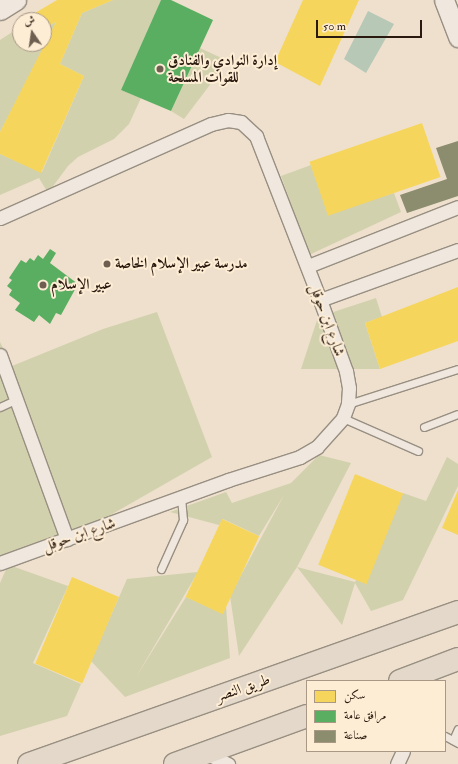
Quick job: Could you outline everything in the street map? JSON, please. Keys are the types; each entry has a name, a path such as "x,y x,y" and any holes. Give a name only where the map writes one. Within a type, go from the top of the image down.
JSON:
{"highway":[{"name":"طريق النصر","path":"29,764 458,612"},
{"path":"404,680 447,668"},
{"path":"175,764 306,716"}],"main road":[{"path":"0,10 16,0"},
{"path":"444,0 458,37"}],"street":[{"name":"شارع ابن حوقل","path":"0,218 211,124 234,121 241,122 256,136 308,266 346,371 348,404 343,418 317,447 300,457 0,563"},
{"path":"308,266 458,207"},
{"path":"320,300 458,250"},
{"path":"0,355 15,400 67,539"},
{"path":"397,764 403,752"},
{"path":"206,753 228,764"}],"lane":[{"path":"348,404 458,369"},
{"path":"0,407 15,400"},
{"path":"424,427 458,414"},
{"path":"343,418 418,451"},
{"path":"161,569 183,520 181,499"},
{"path":"446,736 457,741 458,729"}],"shaded area":[{"path":"113,0 161,0 121,90 141,98 129,124 114,139 78,157 68,166 48,193 39,178 0,195 0,154 42,172 84,76 60,64 82,13"},
{"path":"368,11 394,24 366,73 344,59"},
{"path":"56,22 52,31 52,24"},
{"path":"12,32 12,52 42,52 0,132 0,40"},
{"path":"200,48 228,61 184,119 171,111"},
{"path":"311,165 328,213 394,193 401,212 309,255 281,176"},
{"path":"376,298 382,317 365,323 380,369 301,369 318,317"},
{"path":"157,312 212,457 65,541 9,565 68,586 33,663 81,684 67,716 0,736 0,583 8,565 0,568 0,342 12,366 103,329"},
{"path":"319,455 351,463 297,567 239,656 230,596 284,495 259,536 223,519 219,525 170,512 226,492 232,503 291,483"},
{"path":"447,457 458,464 458,486 403,600 371,611 355,583 342,625 297,567 355,582 403,493 426,501"},
{"path":"198,572 136,677 186,597 223,613 226,606 230,658 125,697 91,661 127,579"}],"building: سكن":[{"path":"57,0 113,0 82,13 60,64 84,76 41,173 0,154 0,132 41,52 52,52 52,30 56,22 52,24 52,12 37,12"},
{"path":"303,0 359,0 320,86 275,62"},
{"path":"422,123 441,177 328,216 309,162"},
{"path":"458,287 458,341 380,369 365,323"},
{"path":"355,474 403,493 367,584 318,565"},
{"path":"458,490 458,535 442,528"},
{"path":"222,519 259,536 223,614 186,597"},
{"path":"72,577 119,597 82,683 35,664"}],"building: مرافق عامة":[{"name":"إدارة النوادي والفنادق للقوات المسلحة","path":"161,0 171,0 213,20 171,111 121,90"},
{"name":"عبير الإسلام","path":"50,249 56,253 50,263 78,284 61,315 56,313 50,324 39,315 34,322 15,310 20,303 9,295 12,290 7,286 12,280 9,278 21,260 26,263 30,258 34,261 38,255 43,259"}],"building: صناعة":[{"path":"458,141 458,196 407,213 400,195 447,179 436,148"}],"place":[{"name":"إدارة النوادي والفنادق للقوات المسلحة","path":"160,69"},
{"name":"مدرسة عبير الإسلام الخاصة","path":"107,264"},
{"name":"عبير الإسلام","path":"43,285"}]}
